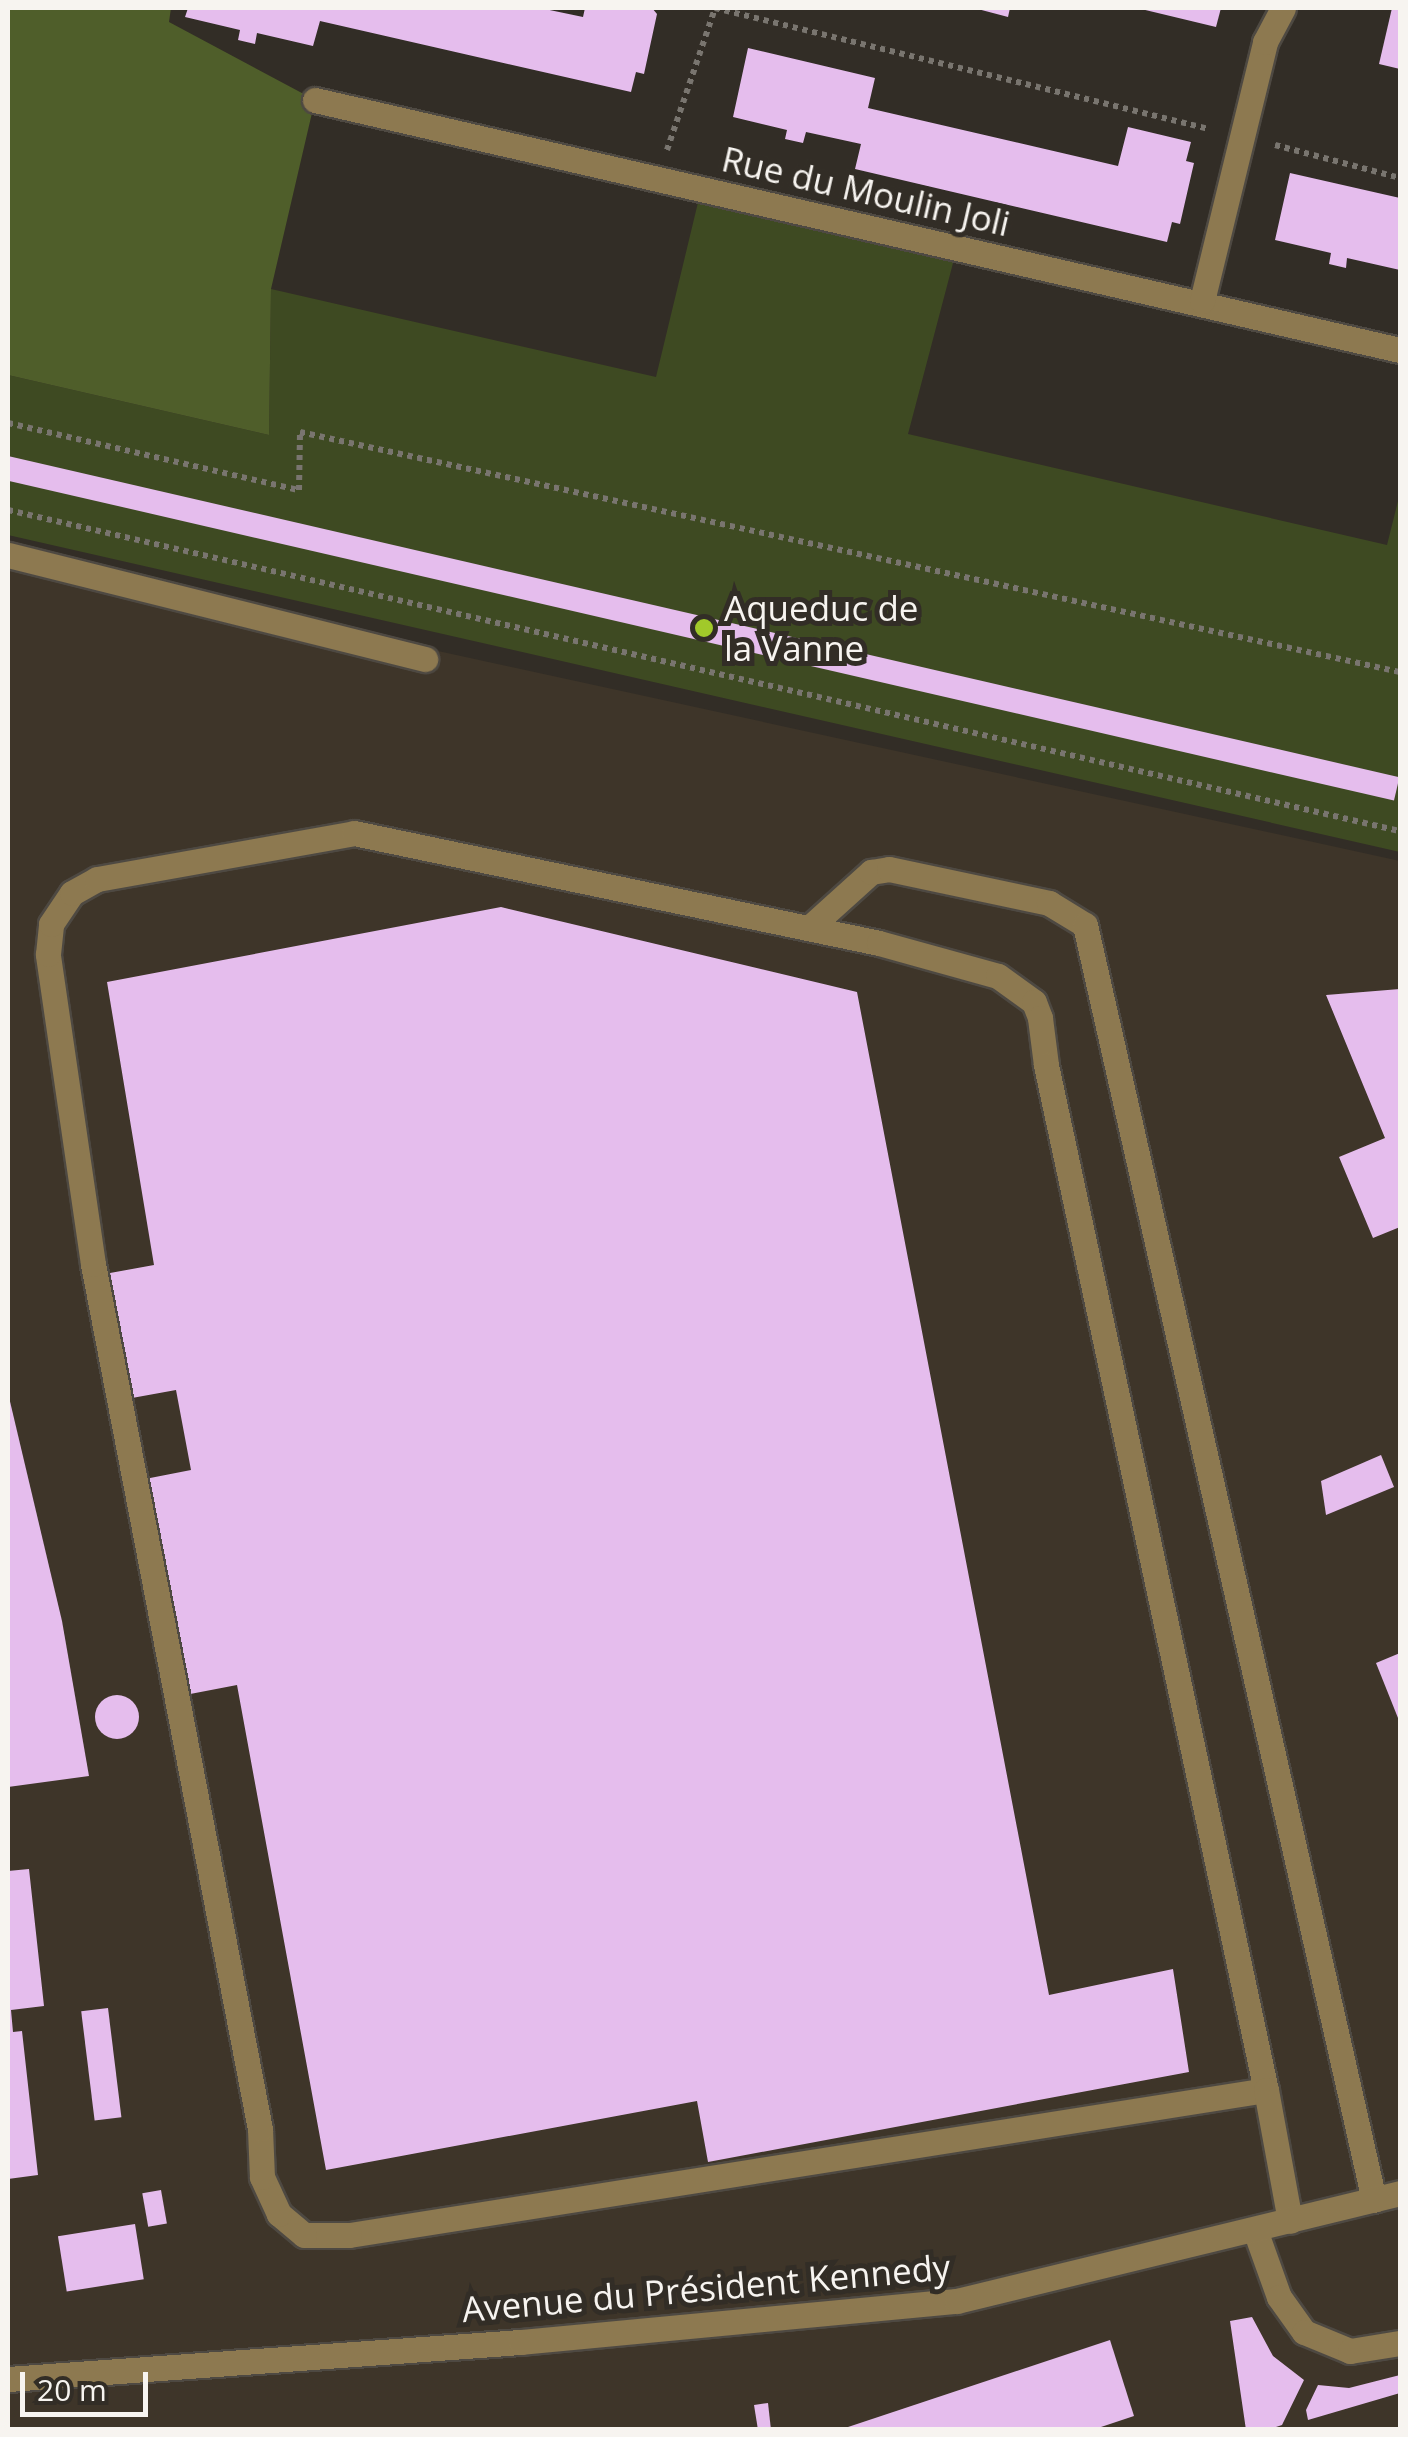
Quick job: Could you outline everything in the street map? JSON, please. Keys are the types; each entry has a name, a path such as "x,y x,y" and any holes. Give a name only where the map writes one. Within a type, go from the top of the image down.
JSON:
{"street":[{"path":"1202,300 1265,42 1283,8"},
{"name":"Rue du Moulin Joli","path":"316,100 1202,300 1400,350"},
{"path":"8,555 425,659"},
{"path":"1266,2090 350,2234 304,2234 278,2214 262,2177 260,2129 94,1264 48,954 51,924 72,893 98,880 354,832 808,928 998,976 1022,989 1040,1018 1266,2090 1290,2221"},
{"path":"808,928 871,872 889,869 1048,904 1085,925 1374,2200"},
{"name":"Avenue du Président Kennedy","path":"8,2379 521,2342 957,2301 1400,2193"},
{"path":"1255,2230 1279,2297 1304,2332 1350,2351 1400,2343"}],"path":[{"path":"658,180 715,8 1400,178"},
{"path":"8,423 300,490 300,432 1400,672"},
{"path":"8,510 1400,831"}],"shaded area":[{"path":"8,557 1400,861 1400,2429 8,2430"}],"green space":[{"path":"8,8 171,8 169,22 315,100 271,289 269,435 8,375"},
{"path":"701,190 957,248 908,434 1387,545 1400,493 1400,852 8,535 8,375 269,435 271,289 656,377"}],"building":[{"path":"188,8 540,8 583,17 585,8 652,8 657,14 644,74 636,72 631,92 320,21 313,46 257,33 255,44 238,40 240,30 185,17"},
{"path":"974,8 1010,8 1008,17"},
{"path":"1137,8 1221,8 1216,27"},
{"path":"1392,8 1400,8 1400,69 1379,64"},
{"path":"748,48 875,78 868,108 1118,166 1128,127 1191,142 1186,161 1194,163 1180,224 1172,222 1167,242 855,169 861,144 806,132 803,143 785,139 787,130 733,117"},
{"path":"1290,173 1400,198 1400,270 1347,258 1346,268 1329,264 1331,253 1275,240"},
{"name":"Aqueduc de la Vanne","path":"8,456 1399,777 1394,801 8,481"},
{"path":"501,907 857,992 1049,1995 1173,1969 1189,2072 708,2162 697,2101 326,2170 237,1685 185,1695 145,1479 191,1470 176,1390 132,1398 110,1273 154,1265 107,982"},
{"path":"1400,989 1400,1227 1373,1238 1339,1157 1385,1138 1326,995"},
{"path":"8,1393 62,1621 89,1776 8,1787"},
{"path":"1381,1455 1394,1487 1326,1515 1321,1481"},
{"path":"1400,1653 1400,1723 1376,1663"},
{"path":"117,1695 133,1701 139,1717 133,1733 117,1739 101,1733 95,1717 101,1701"},
{"path":"29,1869 44,2006 11,2010 13,2032 22,2031 38,2175 8,2179 8,1871"},
{"path":"108,2008 121,2117 95,2120 81,2011"},
{"path":"161,2190 167,2223 148,2227 142,2193"},
{"path":"135,2224 144,2279 67,2292 58,2236"},
{"path":"1252,2317 1273,2356 1304,2380 1282,2425 1267,2430 1246,2430 1230,2321"},
{"path":"1110,2340 1134,2416 1092,2430 839,2430"},
{"path":"1400,2375 1400,2393 1308,2420 1306,2410 1318,2385 1349,2388"},
{"path":"768,2403 771,2430 758,2430 754,2405"}],"place":[{"name":"Aqueduc de la Vanne","path":"704,628"}]}
